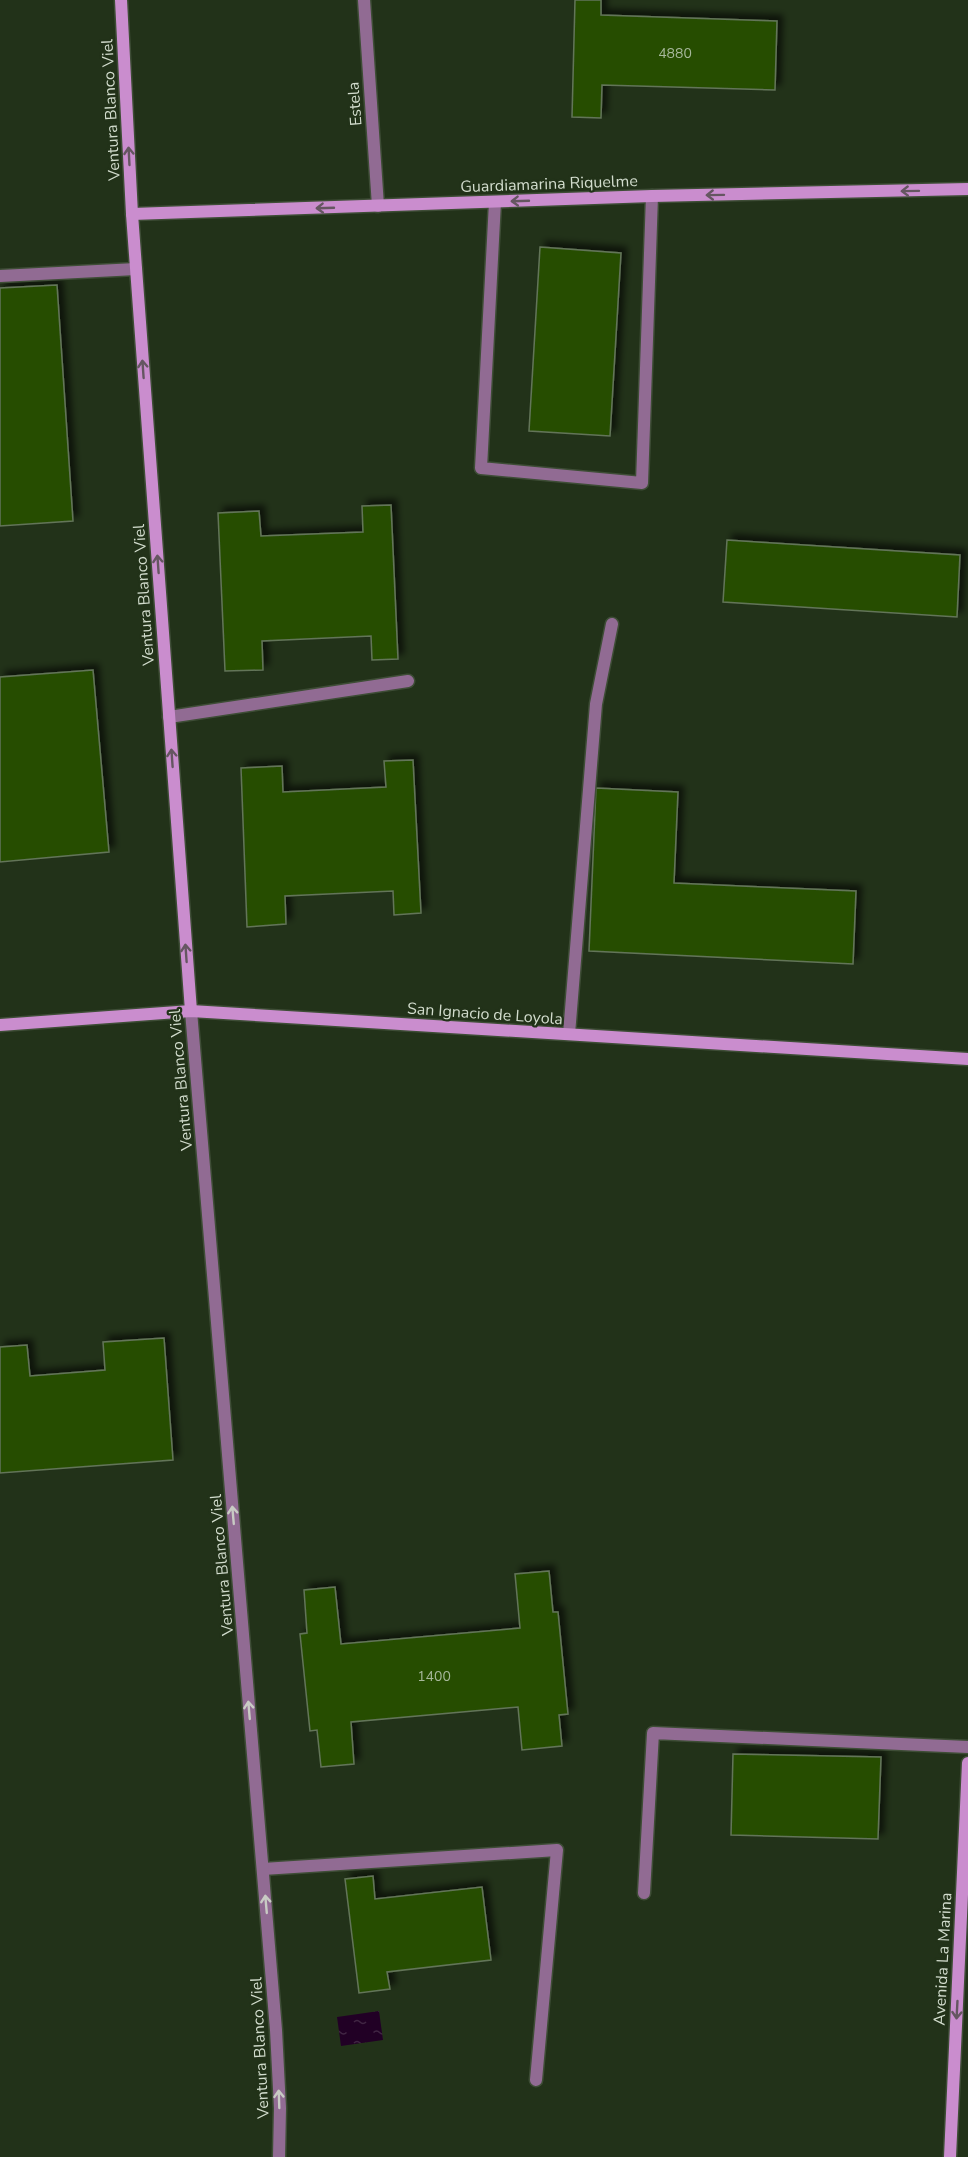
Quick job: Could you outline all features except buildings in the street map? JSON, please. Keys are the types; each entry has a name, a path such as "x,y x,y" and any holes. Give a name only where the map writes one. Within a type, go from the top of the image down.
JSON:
{"street":[{"name":"Ventura Blanco Viel","path":"121,0 132,214 191,1011 276,2030 280,2108 279,2157"},
{"name":"Estela","path":"364,0 378,206"},
{"name":"Guardiamarina Riquelme","path":"132,214 652,196 968,189"},
{"path":"495,202 481,468 642,483 652,196"},
{"path":"0,276 136,269"},
{"path":"569,1034 596,704 612,624"},
{"path":"169,717 408,681"},
{"name":"San Ignacio de Loyola","path":"0,1025 191,1011 968,1059"},
{"path":"644,1893 653,1733 968,1747"},
{"name":"Avenida La Marina","path":"950,2157 967,1828 968,1763"},
{"path":"263,1869 558,1850 536,2080"}],"water":[{"path":"379,2011 383,2040 341,2046 337,2017"}]}
